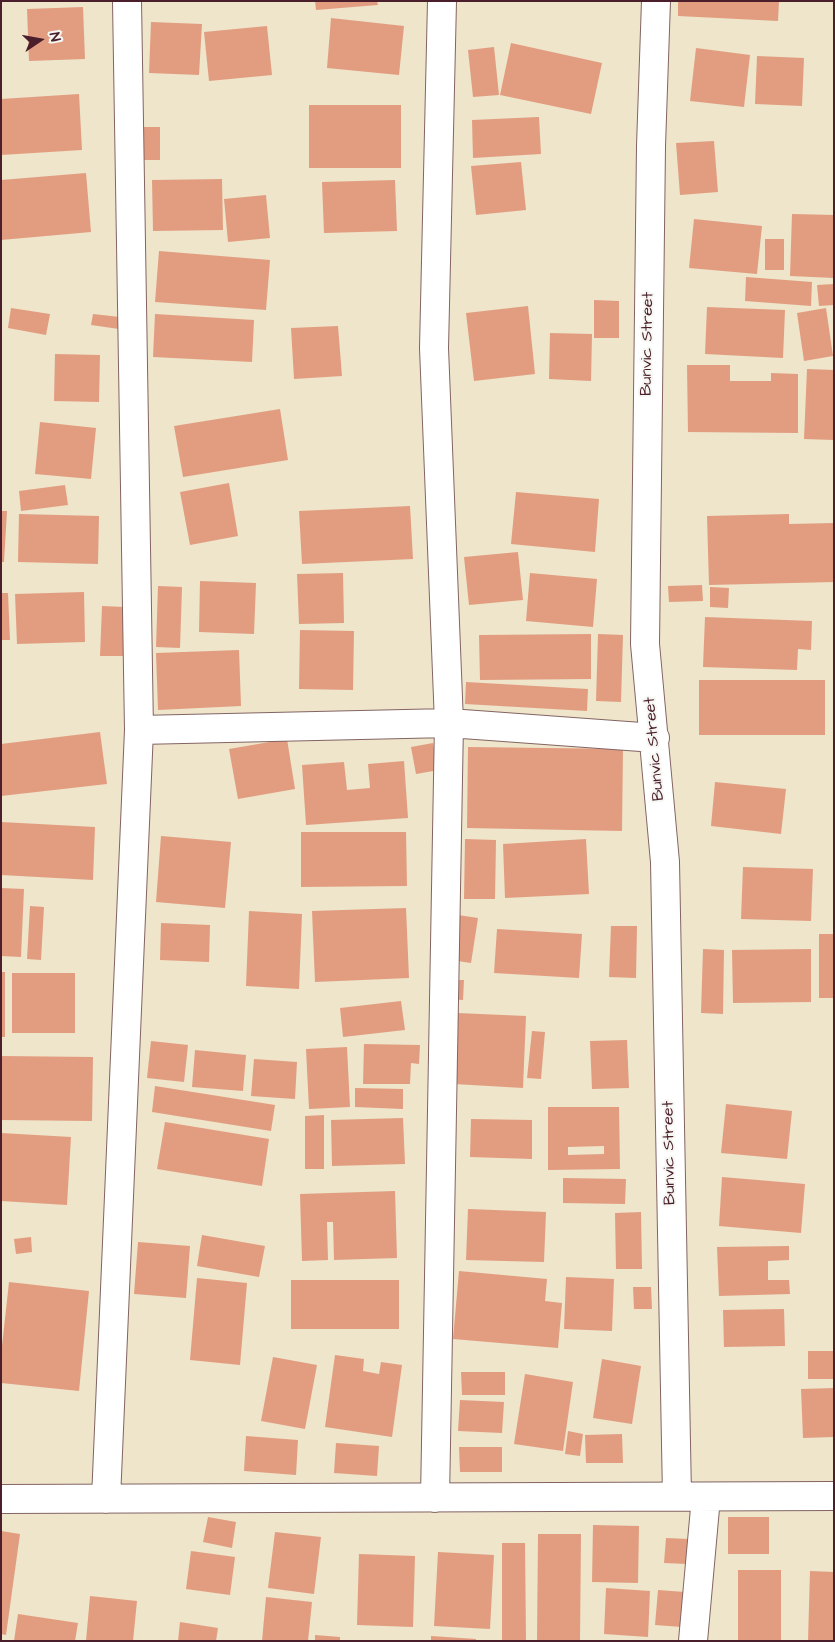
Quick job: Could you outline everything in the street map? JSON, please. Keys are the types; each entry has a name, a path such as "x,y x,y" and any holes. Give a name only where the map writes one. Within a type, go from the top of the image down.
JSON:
{"street":[{"path":"106,1499 139,730 127,1"},
{"path":"436,1498 449,723 434,348 442,1"},
{"name":"Bunvic Street","path":"656,1 651,146 644,588 645,644 665,862 677,1496"},
{"path":"139,730 449,723 655,738"},
{"path":"693,1641 706,1496"},
{"path":"1,1499 834,1496"}],"building":[{"path":"315,1 377,1 378,5 316,10"},
{"path":"678,1 779,1 778,21 678,16"},
{"path":"83,7 85,59 29,61 27,9"},
{"path":"331,18 404,26 399,75 327,68"},
{"path":"151,22 202,24 199,75 149,73"},
{"path":"267,26 272,75 209,81 204,32"},
{"path":"511,43 602,63 591,114 500,95"},
{"path":"494,47 499,95 473,97 468,50"},
{"path":"696,48 750,55 744,107 690,101"},
{"path":"757,56 804,58 802,106 755,104"},
{"path":"79,94 82,150 1,155 1,99"},
{"path":"309,105 401,105 401,168 309,168"},
{"path":"539,117 541,154 473,158 472,120"},
{"path":"137,127 160,127 160,160 137,160"},
{"path":"714,141 718,192 680,195 676,143"},
{"path":"521,162 526,210 476,215 471,166"},
{"path":"86,173 91,232 1,240 1,180"},
{"path":"222,179 223,230 153,231 152,180"},
{"path":"395,180 397,231 324,233 322,182"},
{"path":"266,195 270,238 228,242 224,199"},
{"path":"792,214 834,215 834,278 790,276"},
{"path":"694,219 762,226 757,274 689,268"},
{"path":"765,239 784,239 784,270 765,270"},
{"path":"159,251 270,260 266,310 155,302"},
{"path":"746,277 812,282 811,306 745,301"},
{"path":"834,284 834,305 819,306 817,285"},
{"path":"594,300 619,301 619,338 594,338"},
{"path":"528,306 535,374 474,381 466,313"},
{"path":"707,307 785,310 783,358 705,354"},
{"path":"11,308 50,314 46,335 8,328"},
{"path":"826,308 833,356 804,361 797,313"},
{"path":"93,314 120,317 119,329 91,325"},
{"path":"155,314 254,320 252,362 153,357"},
{"path":"338,326 342,376 294,379 291,328"},
{"path":"550,333 592,334 591,381 549,379"},
{"path":"55,354 100,355 99,402 54,401"},
{"path":"687,365 730,365 730,381 771,381 771,373 798,374 798,433 688,432"},
{"path":"807,369 834,370 834,440 804,439"},
{"path":"280,409 288,460 183,477 174,426"},
{"path":"40,422 96,428 91,479 35,474"},
{"path":"229,483 238,536 190,545 180,492"},
{"path":"65,485 68,505 21,511 19,491"},
{"path":"516,492 599,499 595,552 511,544"},
{"path":"410,506 413,559 302,564 299,511"},
{"path":"1,511 7,511 4,562 1,562"},
{"path":"19,514 99,516 98,564 18,562"},
{"path":"789,514 789,524 834,523 834,582 709,585 707,516"},
{"path":"518,552 523,600 469,605 464,557"},
{"path":"343,573 344,623 299,624 297,574"},
{"path":"530,573 597,579 593,627 526,621"},
{"path":"200,581 256,583 254,634 199,632"},
{"path":"702,585 703,601 669,602 668,586"},
{"path":"158,586 182,587 180,648 156,647"},
{"path":"710,587 729,588 728,608 710,607"},
{"path":"84,592 85,642 17,644 15,594"},
{"path":"1,593 8,593 10,640 1,640"},
{"path":"102,606 125,607 123,656 100,656"},
{"path":"705,617 812,621 811,650 798,649 797,670 703,667"},
{"path":"300,630 354,631 353,690 299,689"},
{"path":"591,634 591,679 480,680 479,635"},
{"path":"598,634 623,635 621,702 596,701"},
{"path":"239,650 241,706 158,710 156,653"},
{"path":"699,680 825,680 825,735 699,735"},
{"path":"466,682 588,689 587,711 465,704"},
{"path":"100,732 107,784 1,796 1,744"},
{"path":"287,739 295,789 238,799 229,749"},
{"path":"433,743 439,770 416,774 411,747"},
{"path":"468,747 623,749 622,831 467,828"},
{"path":"404,761 408,818 306,825 302,765 344,762 347,790 370,788 368,764"},
{"path":"715,782 786,789 781,834 711,826"},
{"path":"1,822 95,827 93,880 1,875"},
{"path":"301,832 406,832 407,886 301,887"},
{"path":"161,836 231,842 225,908 156,902"},
{"path":"465,839 496,840 495,899 464,899"},
{"path":"586,839 589,894 505,898 503,844"},
{"path":"743,867 813,869 811,921 741,919"},
{"path":"1,888 24,889 21,957 1,956"},
{"path":"30,906 44,907 41,960 27,959"},
{"path":"406,908 409,978 315,982 312,911"},
{"path":"249,911 302,914 299,989 246,986"},
{"path":"458,915 478,918 471,963 451,960"},
{"path":"161,923 210,925 209,962 160,960"},
{"path":"611,926 637,926 636,978 609,977"},
{"path":"497,929 582,934 579,978 494,973"},
{"path":"819,934 834,934 834,998 819,998"},
{"path":"703,949 724,950 723,1014 701,1013"},
{"path":"811,949 811,1002 733,1003 732,950"},
{"path":"1,972 5,972 5,1037 1,1037"},
{"path":"12,973 75,973 75,1033 12,1033"},
{"path":"450,980 464,980 463,1000 449,999"},
{"path":"401,1001 405,1030 343,1037 340,1008"},
{"path":"457,1013 526,1016 523,1088 454,1084"},
{"path":"532,1031 545,1032 541,1079 527,1078"},
{"path":"627,1040 629,1088 592,1089 590,1041"},
{"path":"151,1041 188,1045 184,1082 147,1078"},
{"path":"364,1044 420,1045 419,1064 411,1063 410,1084 363,1084"},
{"path":"347,1047 350,1107 309,1109 306,1049"},
{"path":"195,1050 246,1055 243,1091 192,1087"},
{"path":"1,1056 93,1057 92,1121 1,1120"},
{"path":"254,1059 297,1062 295,1099 251,1096"},
{"path":"155,1086 275,1105 271,1131 152,1112"},
{"path":"355,1088 403,1089 403,1109 355,1107"},
{"path":"726,1104 792,1111 787,1159 721,1153"},
{"path":"548,1107 619,1107 620,1169 548,1170","holes":["604,1146 604,1154 568,1155 568,1147"]},
{"path":"324,1115 324,1169 305,1169 305,1116"},
{"path":"403,1118 405,1164 332,1166 331,1120"},
{"path":"471,1119 532,1120 532,1159 470,1157"},
{"path":"165,1122 269,1139 262,1186 157,1169"},
{"path":"1,1133 71,1137 67,1205 1,1201"},
{"path":"722,1177 805,1184 801,1233 719,1226"},
{"path":"563,1178 626,1179 625,1204 563,1203"},
{"path":"395,1191 397,1258 334,1260 333,1222 327,1222 328,1260 302,1261 300,1194"},
{"path":"468,1209 546,1212 544,1262 466,1260"},
{"path":"641,1212 642,1269 616,1269 615,1213"},
{"path":"202,1235 265,1246 259,1277 197,1266"},
{"path":"31,1237 32,1252 16,1254 14,1239"},
{"path":"138,1242 190,1246 186,1298 134,1294"},
{"path":"789,1246 789,1260 768,1261 768,1280 789,1280 790,1294 719,1296 717,1247"},
{"path":"459,1271 547,1279 545,1301 562,1303 558,1348 453,1339"},
{"path":"566,1277 614,1279 612,1331 564,1329"},
{"path":"197,1278 247,1283 240,1365 190,1360"},
{"path":"291,1280 399,1280 399,1329 291,1329"},
{"path":"9,1282 89,1291 79,1391 1,1383 1,1355"},
{"path":"633,1287 651,1287 652,1309 634,1309"},
{"path":"784,1309 785,1346 724,1347 723,1310"},
{"path":"808,1351 834,1351 834,1379 808,1379"},
{"path":"335,1355 364,1359 363,1371 379,1374 381,1362 402,1365 392,1437 325,1427"},
{"path":"273,1357 317,1365 305,1429 261,1421"},
{"path":"602,1359 641,1366 632,1424 593,1418"},
{"path":"461,1372 505,1372 505,1395 462,1395"},
{"path":"525,1374 573,1382 563,1451 514,1444"},
{"path":"834,1388 834,1437 803,1438 801,1389"},
{"path":"460,1400 504,1402 502,1433 458,1431"},
{"path":"568,1431 583,1434 580,1456 565,1454"},
{"path":"622,1434 623,1463 586,1463 585,1435"},
{"path":"246,1436 298,1440 296,1475 244,1471"},
{"path":"336,1443 379,1446 377,1476 334,1473"},
{"path":"459,1447 502,1447 502,1472 460,1472"},
{"path":"208,1517 236,1522 232,1548 203,1542"},
{"path":"728,1517 769,1517 769,1554 728,1554"},
{"path":"593,1525 639,1526 638,1583 592,1582"},
{"path":"1,1531 20,1534 6,1635 1,1634"},
{"path":"275,1532 321,1537 314,1594 268,1588"},
{"path":"538,1534 581,1534 580,1641 537,1641"},
{"path":"666,1538 689,1539 687,1564 664,1563"},
{"path":"502,1543 525,1543 526,1641 502,1641"},
{"path":"191,1551 235,1557 230,1595 186,1589"},
{"path":"438,1552 494,1555 490,1629 434,1626"},
{"path":"359,1554 415,1556 413,1627 357,1625"},
{"path":"738,1570 781,1570 781,1641 738,1641"},
{"path":"810,1571 834,1572 834,1641 808,1641"},
{"path":"606,1588 650,1591 648,1637 604,1634"},
{"path":"658,1590 685,1592 682,1627 655,1625"},
{"path":"90,1596 137,1601 133,1641 86,1641"},
{"path":"266,1597 312,1602 308,1641 262,1641"},
{"path":"18,1614 78,1623 75,1641 14,1641"},
{"path":"180,1622 218,1628 216,1641 178,1641"},
{"path":"315,1635 340,1637 340,1641 315,1641"},
{"path":"431,1636 476,1639 476,1641 431,1641"}]}
